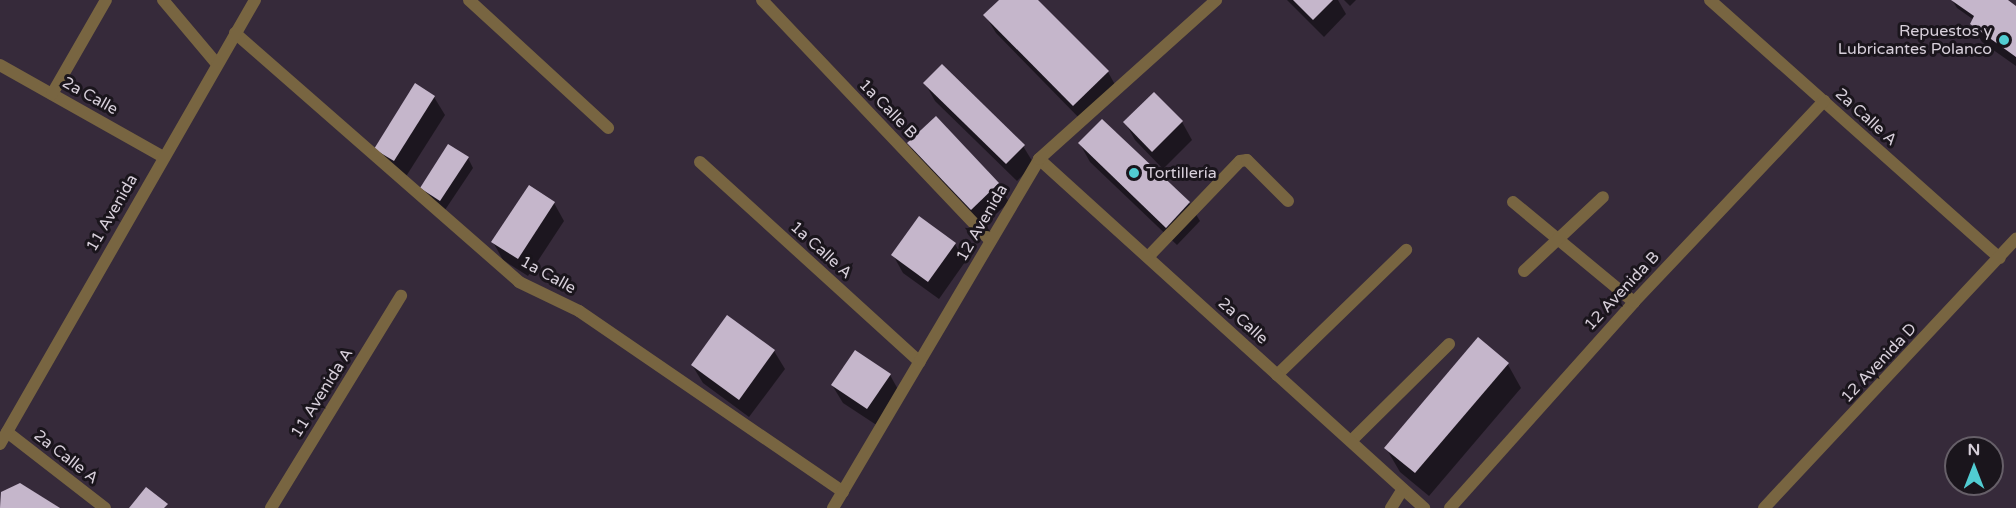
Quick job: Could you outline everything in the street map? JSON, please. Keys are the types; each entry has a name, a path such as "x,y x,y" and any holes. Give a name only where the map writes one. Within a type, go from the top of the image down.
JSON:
{"street":[{"path":"52,94 106,0"},
{"path":"163,0 216,63"},
{"name":"11 Avenida","path":"0,444 216,63 255,0"},
{"path":"469,0 608,128"},
{"name":"1a Calle B","path":"762,0 991,241"},
{"name":"12 Avenida","path":"833,508 1039,159 1216,0"},
{"name":"2a Calle A","path":"1710,0 2000,258"},
{"name":"1a Calle","path":"235,33 519,282 579,311 843,492"},
{"name":"2a Calle","path":"0,65 163,157"},
{"name":"12 Avenida B","path":"1450,508 1634,302 1824,101"},
{"name":"2a Calle","path":"1039,159 1424,508"},
{"path":"1148,257 1240,161 1247,160 1288,201"},
{"name":"1a Calle A","path":"700,162 920,362"},
{"path":"1524,271 1603,197"},
{"path":"1513,202 1634,302"},
{"name":"12 Avenida D","path":"1764,508 2016,239"},
{"path":"1278,375 1406,250"},
{"name":"11 Avenida A","path":"271,508 401,296"},
{"path":"1351,441 1449,344"},
{"name":"2a Calle A","path":"7,432 105,508"},
{"path":"1391,508 1403,489"}],"building":[{"path":"999,0 1038,0 1109,71 1073,106 983,15"},
{"path":"1293,0 1333,0 1313,20"},
{"name":"Repuestos y Lubricantes Polanco","path":"1951,0 2008,0 2016,6 2016,57 1970,24 1974,16"},
{"path":"942,64 1025,145 1006,164 923,83"},
{"path":"415,83 435,96 394,161 374,149"},
{"path":"1154,92 1183,121 1152,152 1123,122"},
{"path":"936,116 999,183 971,210 907,143"},
{"name":"Tortillería","path":"1102,119 1190,202 1166,228 1078,143"},
{"path":"448,144 469,157 440,201 420,188"},
{"path":"529,185 555,202 518,259 491,242"},
{"path":"919,216 956,243 928,282 891,255"},
{"path":"727,315 775,350 739,400 691,365"},
{"path":"1478,337 1509,363 1415,473 1384,448"},
{"path":"855,350 891,374 867,409 831,385"},
{"path":"20,483 60,508 0,508 1,492"},
{"path":"146,487 168,504 164,508 129,508"}],"place":[{"name":"Repuestos y Lubricantes Polanco","path":"2004,40"},
{"name":"Tortillería","path":"1134,173"}]}
